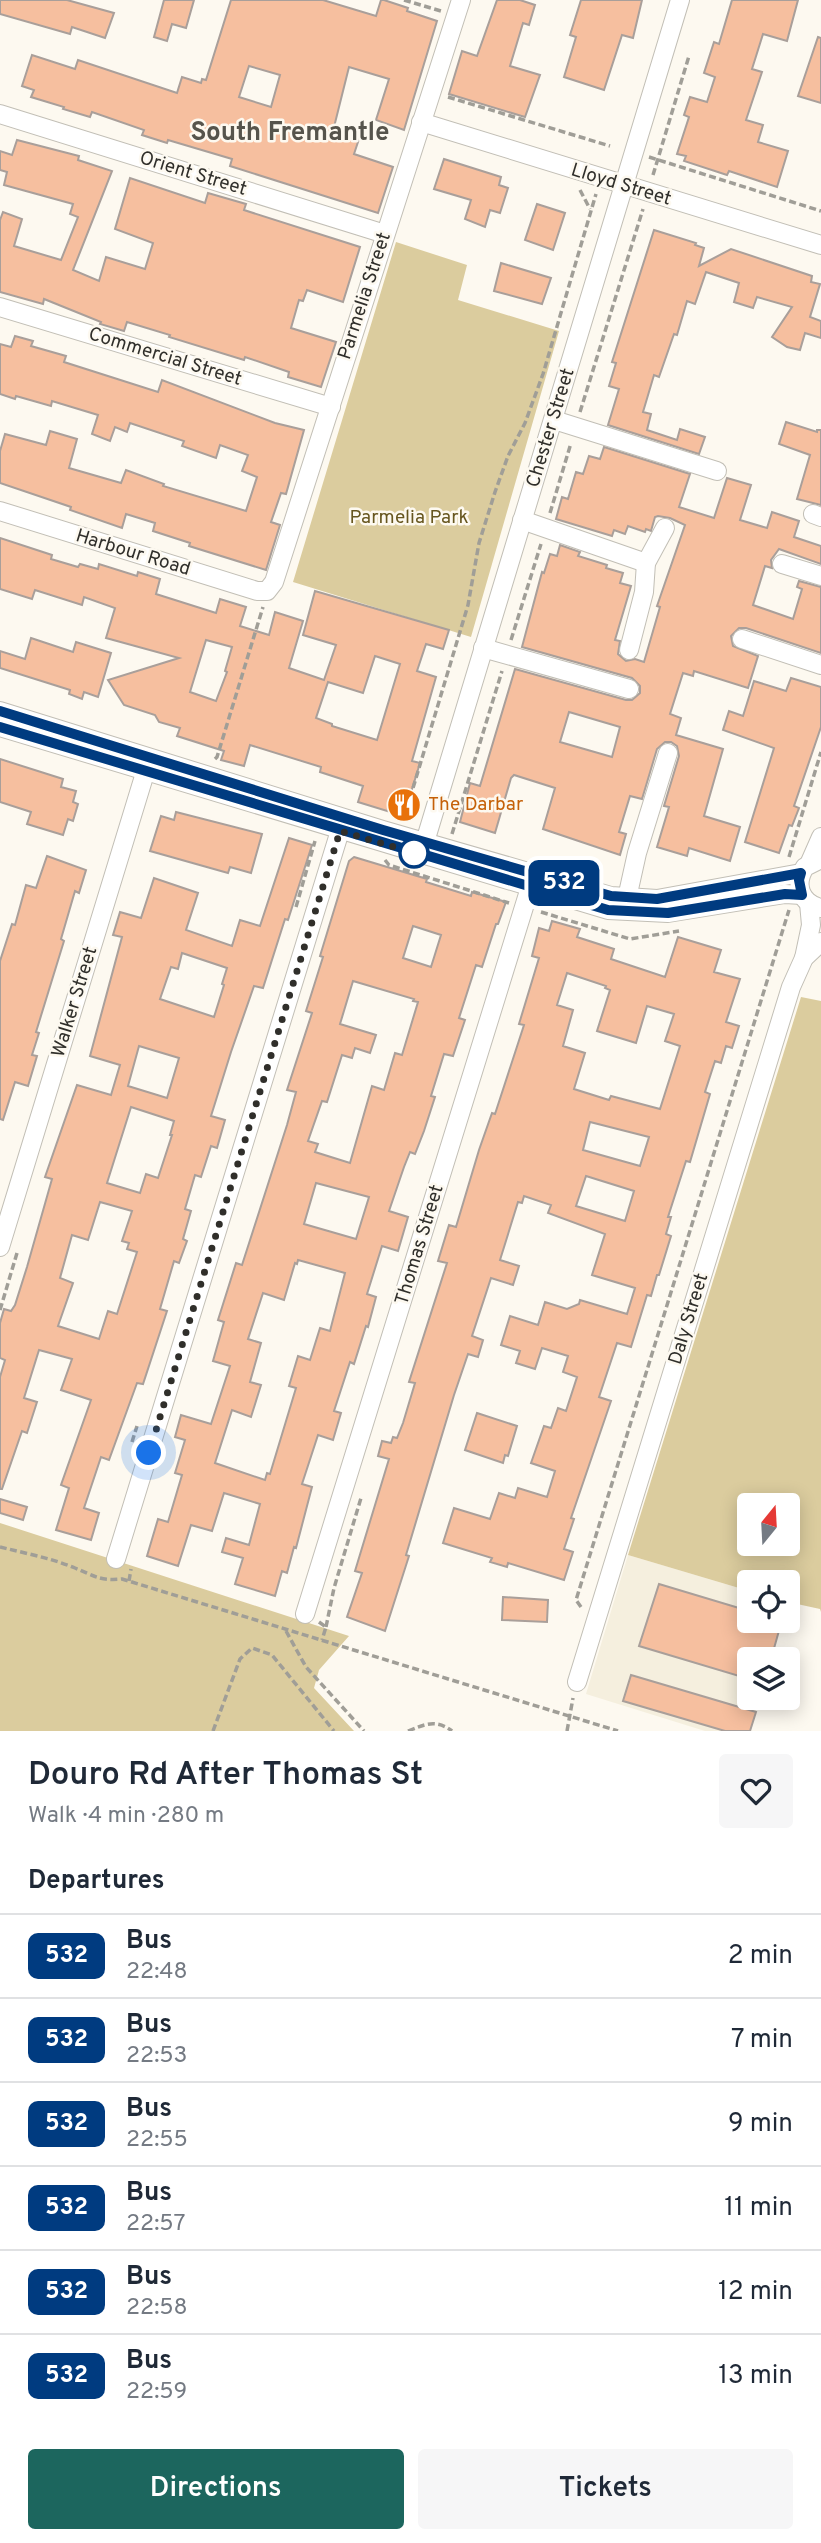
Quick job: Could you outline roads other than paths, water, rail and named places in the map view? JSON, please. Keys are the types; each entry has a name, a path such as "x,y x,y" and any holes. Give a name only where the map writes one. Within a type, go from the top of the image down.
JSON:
{"street":[{"name":"Parmelia Street","path":"267,591 274,582 461,0"},
{"name":"Chester Street","path":"423,849 680,0"},
{"name":"Orient Street","path":"0,114 385,234"},
{"name":"Lloyd Street","path":"421,122 624,186 646,200 821,245"},
{"name":"Commercial Street","path":"0,307 331,407"},
{"path":"554,420 717,471"},
{"name":"Harbour Road","path":"0,511 244,587 267,591"},
{"path":"522,520 646,563"},
{"path":"629,650 644,592 646,563 665,528"},
{"path":"782,565 821,576"},
{"path":"742,639 821,666"},
{"path":"484,648 629,690"},
{"path":"0,711 147,764 532,882 608,910 668,913 785,894 811,902"},
{"path":"0,727 147,764"},
{"path":"627,898 637,853 668,753"},
{"name":"Walker Street","path":"0,1247 147,764"},
{"path":"116,1559 342,824"},
{"path":"532,882 611,896 657,899 805,864 821,837"},
{"name":"Daly Street","path":"578,1682 787,998 804,958 811,925 811,902 799,880 805,864"},
{"name":"Thomas Street","path":"306,1614 532,882"},
{"name":"Daly Street","path":"804,958 821,942"}],"place":[{"name":"The Darbar","path":"404,805"}],"district":[{"name":"South Fremantle","path":"290,133"}],"park label":[{"name":"Parmelia Park","path":"409,518"}]}
